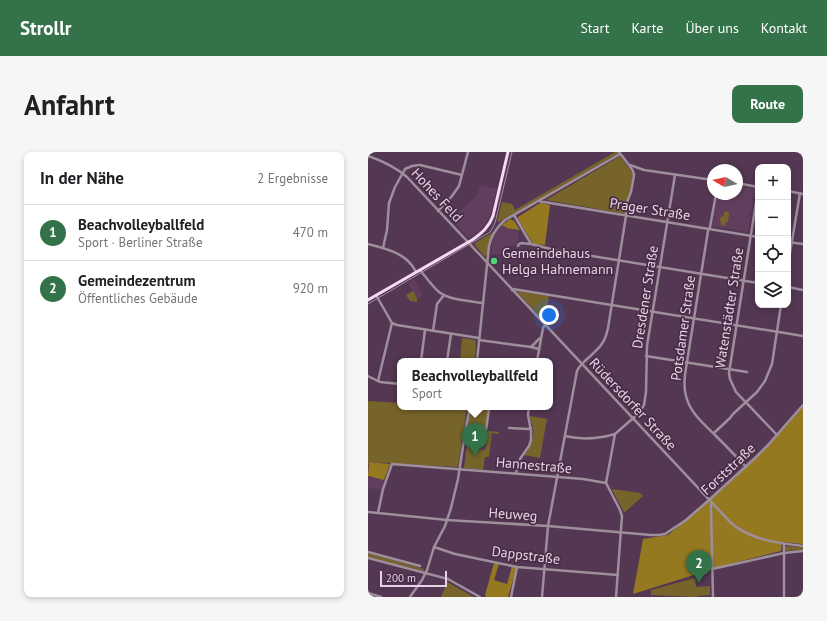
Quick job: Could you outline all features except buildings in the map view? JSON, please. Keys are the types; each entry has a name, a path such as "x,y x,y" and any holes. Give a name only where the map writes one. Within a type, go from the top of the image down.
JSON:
{"main road":[{"path":"368,300 468,242 487,228 494,213 508,152"}],"street":[{"path":"438,211 460,186 468,152"},
{"path":"477,358 490,242 500,224 620,153 634,174 627,202 608,328 606,337 598,350 582,364 577,371 548,526 542,597"},
{"name":"Hohes Feld","path":"368,156 386,163 402,173 468,242"},
{"path":"383,248 387,230 389,203 395,187 405,169 420,165 462,175"},
{"path":"629,165 644,170 707,179"},
{"name":"Dresdener Straße","path":"615,434 642,410 645,399 647,387 647,346 675,175"},
{"path":"743,185 755,187"},
{"path":"791,192 801,194 791,238"},
{"name":"Prager Straße","path":"540,200 541,202 755,237"},
{"name":"Potsdamer Straße","path":"715,200 684,383 686,397 695,414 746,467"},
{"name":"Watenstädter Straße","path":"756,200 729,369 730,379 736,392 777,435"},
{"path":"514,215 531,244"},
{"name":"Rüdersdorfer Straße","path":"468,242 731,523 740,530 758,538 784,544 803,546"},
{"path":"791,242 803,244"},
{"path":"518,246 521,243 531,244 555,250 755,282"},
{"path":"368,244 397,253 408,260 416,272"},
{"path":"420,270 439,292 444,295 483,303"},
{"path":"791,288 803,290"},
{"path":"512,290 514,289 612,304 803,336"},
{"path":"376,295 392,323 378,381"},
{"path":"433,331 437,304 444,295"},
{"path":"714,433 760,389 768,376 772,364 781,308"},
{"path":"392,323 539,349"},
{"path":"538,358 543,328 545,325"},
{"path":"421,358 425,330"},
{"path":"448,358 451,334"},
{"path":"531,347 541,338"},
{"path":"646,356 747,372"},
{"path":"368,376 384,383 397,384"},
{"name":"Forststraße","path":"658,536 665,534 674,528 710,500 746,467 803,405"},
{"path":"410,597 426,573 434,547 451,508 460,469 469,410"},
{"path":"466,427 486,430 489,410"},
{"path":"516,473 520,459 529,446 532,437 528,415 529,410"},
{"path":"509,428 531,428"},
{"path":"565,436 589,439 615,434 606,483 622,516 616,597"},
{"name":"Hannestraße","path":"378,513 383,489 392,464 516,473 583,479 606,483"},
{"path":"712,503 713,597"},
{"name":"Heuweg","path":"368,512 447,520 548,526 658,536"},
{"path":"784,544 784,597"},
{"name":"Dappstraße","path":"434,547 455,554 517,567 618,575"},
{"path":"712,569 784,553 803,551"},
{"path":"368,552 420,566"},
{"path":"368,558 448,579 480,597"},
{"path":"412,570 413,565"},
{"path":"511,597 517,567"},
{"path":"368,593 380,597"}],"shaded area":[{"path":"615,152 619,153 499,222 497,221 502,202 512,204 515,210"},
{"path":"620,156 633,174 626,214 546,200"},
{"path":"480,185 497,189 491,213 486,223 481,230 469,238 451,219 477,195"},
{"path":"743,187 755,189 751,213 749,216 751,216 748,232 712,226 716,200 743,200"},
{"path":"540,203 550,205 545,245 534,244 518,219 518,217"},
{"path":"728,211 728,222 726,222 725,226 721,225 720,218 724,215 724,212"},
{"path":"510,219 514,221 520,230 507,228 502,225"},
{"path":"502,225 507,228 519,230 517,246 511,245 509,256 491,254 493,239"},
{"path":"493,232 487,254 485,257 475,243"},
{"path":"414,279 423,295 417,299 408,283"},
{"path":"413,291 417,302 410,301 406,295"},
{"path":"516,291 549,296 545,322 517,292"},
{"path":"462,338 476,340 475,358 460,358"},
{"path":"368,401 397,403 397,410 467,410 458,467 369,462 368,466"},
{"path":"803,407 803,544 782,542 781,551 714,568 633,594 643,539 668,535 724,488 765,449"},
{"path":"470,410 488,410 485,427 476,428 467,424"},
{"path":"530,416 547,419 540,458 524,455 530,446 533,436"},
{"path":"469,429 472,429 469,448 485,450 488,431 499,432 499,434 492,433 489,457 485,457 483,470 464,468"},
{"path":"472,429 488,431 485,450 469,448"},
{"path":"369,462 390,464 384,480 368,476"},
{"path":"368,477 384,480 381,490 368,488"},
{"path":"612,490 640,493 643,496 624,512"},
{"path":"785,547 803,547 803,550 787,551 785,550"},
{"path":"368,553 424,569 424,571 368,557"},
{"path":"494,563 499,564 494,580 507,584 512,566 516,570 508,597 486,597 485,595"},
{"path":"695,578 696,587 710,586 710,595 695,597 651,595 651,590"},
{"path":"447,582 474,597 441,597"}],"tram line":[{"path":"368,304 490,232 495,223 512,152"}],"place":[{"name":"Gemeindehaus Helga Hahnemann","path":"494,261"},
{"name":"Beachvolleyballfeld","path":"475,456"},
{"name":"Gemeindezentrum","path":"699,583"}]}
